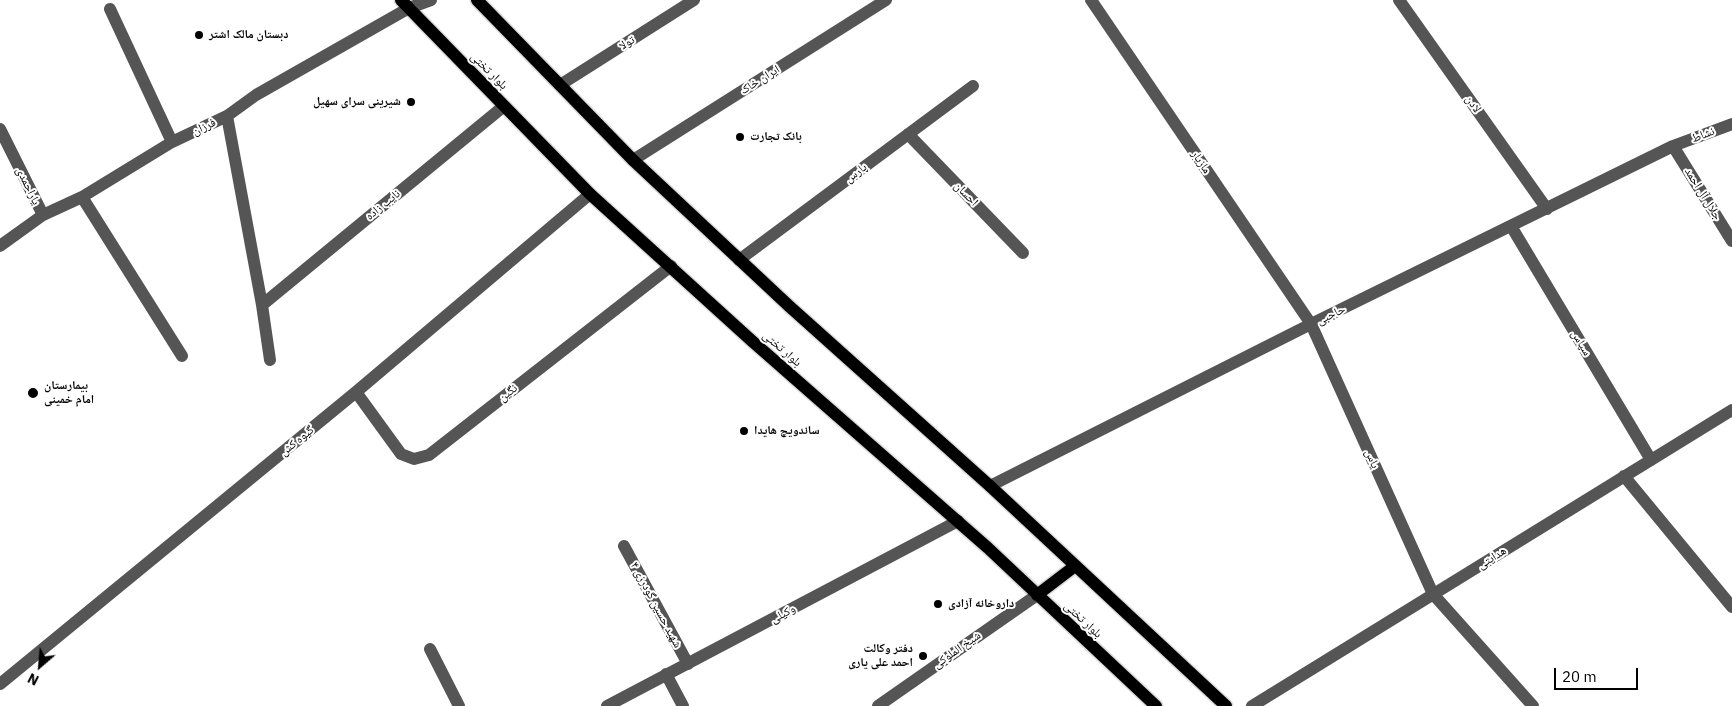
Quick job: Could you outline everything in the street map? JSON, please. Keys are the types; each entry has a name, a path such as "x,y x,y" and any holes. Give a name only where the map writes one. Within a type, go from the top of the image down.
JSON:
{"main road":[{"path":"477,0 633,160 740,260 990,486 1226,706"},
{"name":"بلوار تختی","path":"405,4 590,194 752,341 958,521 1156,706"},
{"path":"1037,595 1076,566"}],"street":[{"name":"فرزان","path":"0,246 43,216 82,198 172,142 228,116 256,95 405,4 431,0"},
{"name":"تولا","path":"560,85 694,0"},
{"name":"ایران خاک","path":"633,160 886,0"},
{"name":"مازیار","path":"1091,0 1311,324"},
{"name":"لادن","path":"1400,0 1547,209"},
{"path":"110,8 172,142"},
{"name":"پارس","path":"740,260 973,86"},
{"name":"نایب زاده","path":"262,305 504,106"},
{"path":"228,116 270,360"},
{"name":"نشاط","path":"1673,146 1732,124"},
{"name":"یاراحمدی","path":"0,129 43,216"},
{"name":"احسان","path":"908,134 1023,253"},
{"name":"حاجبی","path":"990,486 1311,324 1673,146"},
{"name":"جلال آل احمد","path":"1673,146 1732,241"},
{"name":"گیوه کش","path":"0,684 356,392 590,194"},
{"path":"82,198 182,356"},
{"name":"سپاس","path":"1511,226 1651,460"},
{"name":"نگین","path":"356,392 401,454 414,459 429,455 670,266"},
{"name":"یاس","path":"1311,324 1433,594 1533,706"},
{"name":"هدایتی","path":"1252,706 1732,410"},
{"path":"1624,476 1732,607"},
{"name":"وکیلی","path":"607,706 958,521"},
{"name":"شهید حسین گودرزی ۴","path":"624,546 688,664"},
{"name":"شیخ الملوکی","path":"878,706 1037,595"},
{"path":"430,649 459,706"},
{"path":"666,674 683,706"}],"place":[{"name":"دبستان مالک اشتر","path":"199,35"},
{"name":"شیرینی سرای سهیل","path":"411,102"},
{"name":"بانک تجارت","path":"740,137"},
{"name":"بیمارستان امام خمینی","path":"33,393"},
{"name":"ساندویچ هایدا","path":"744,431"},
{"name":"داروخانه آزادی","path":"938,604"},
{"name":"دفتر وکالت احمد علی یاری","path":"923,656"}]}
